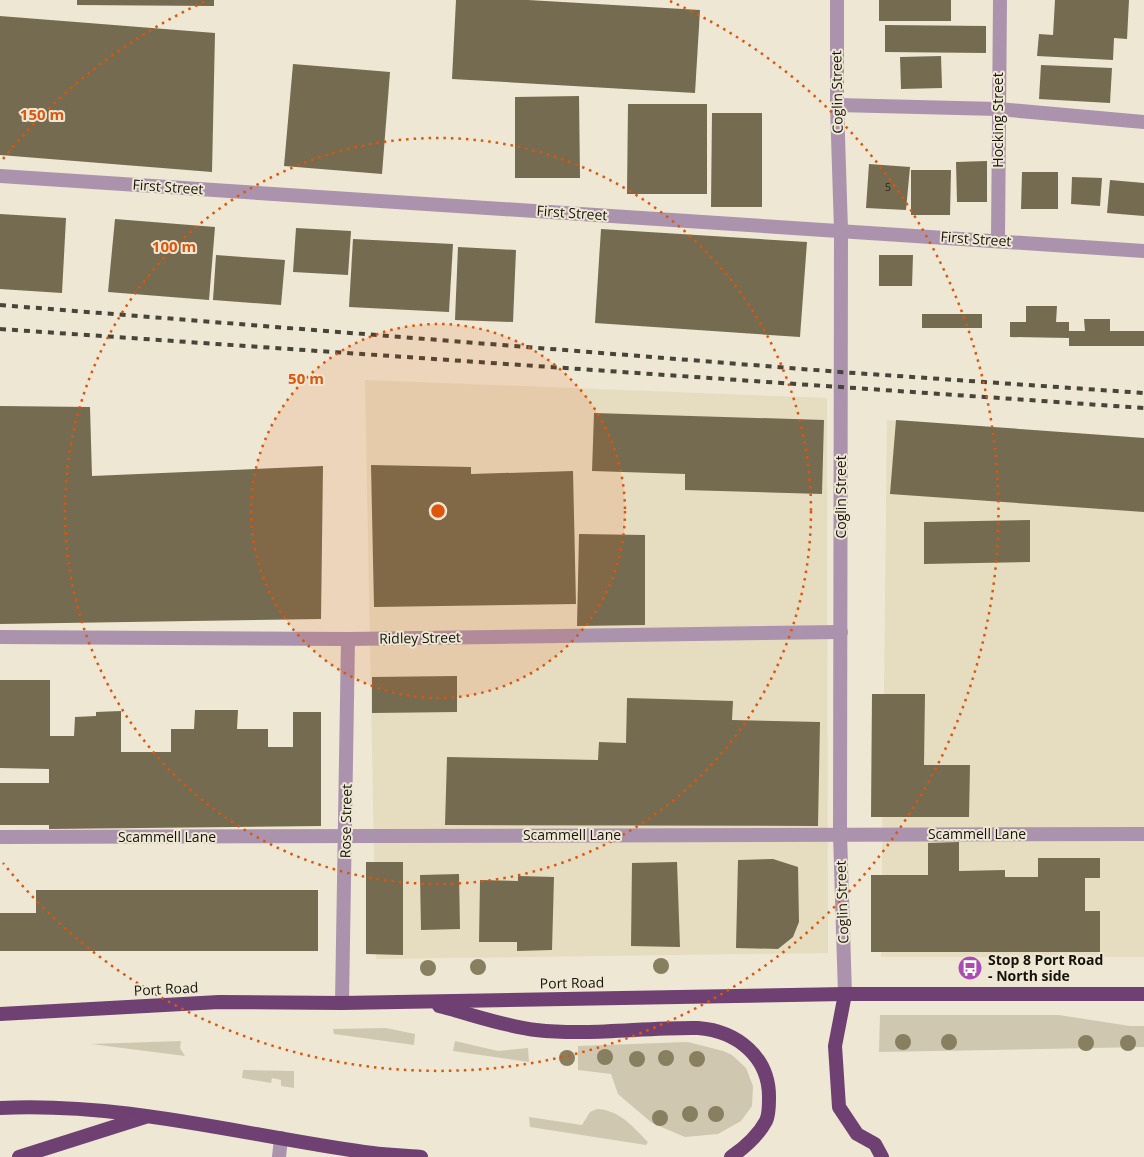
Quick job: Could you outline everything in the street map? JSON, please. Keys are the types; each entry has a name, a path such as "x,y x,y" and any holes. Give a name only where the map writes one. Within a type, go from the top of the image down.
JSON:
{"highway":[{"name":"Port Road","path":"0,1014 219,1002 342,1003 846,994 1144,994"},
{"path":"846,994 835,1046 839,1107 857,1134 875,1144 882,1157"},
{"path":"419,1002 508,1025 539,1030 589,1032 698,1028 716,1031 734,1038 748,1048 764,1068 769,1098 768,1115 762,1127 747,1144 731,1157"},
{"path":"0,1108 69,1107 150,1115 362,1152 421,1157"},
{"path":"19,1157 150,1115"}],"street":[{"name":"Coglin Street","path":"837,0 837,105 841,230 840,834 846,994"},
{"name":"Hocking Street","path":"998,240 1000,0"},
{"path":"837,105 998,108 1144,122"},
{"name":"First Street","path":"0,176 998,240 1144,252"},
{"name":"Ridley Street","path":"0,637 348,639 841,632"},
{"name":"Rose Street","path":"342,1003 348,639"},
{"name":"Scammell Lane","path":"0,837 1144,834"},
{"path":"279,1157 281,1138"}],"shaded area":[{"path":"365,380 827,398 828,953 376,959"},
{"path":"887,420 1144,438 1144,957 881,957"},
{"path":"880,1015 1059,1015 1130,1026 1144,1026 1144,1047 879,1052"},
{"path":"386,1028 415,1034 414,1045 334,1034 333,1029"},
{"path":"181,1041 180,1048 185,1056 91,1044"},
{"path":"455,1041 498,1051 528,1048 529,1062 453,1051"},
{"path":"688,1042 732,1055 746,1068 753,1086 752,1106 741,1121 718,1134 685,1137 652,1123 618,1094 611,1074 578,1070 578,1046"},
{"path":"243,1070 294,1071 294,1088 281,1086 281,1080 272,1078 271,1083 242,1078"},
{"path":"597,1109 613,1112 626,1120 648,1142 646,1145 530,1127 529,1117 582,1125 590,1112"}],"building":[{"path":"77,0 214,0 214,6 77,5"},
{"path":"456,0 528,0 700,10 695,93 452,79"},
{"path":"879,0 951,0 951,21 879,21"},
{"path":"1055,0 1129,0 1127,39 1114,38 1113,60 1037,56 1039,34 1053,35"},
{"path":"0,16 215,33 212,172 0,155"},
{"path":"885,25 986,26 986,53 885,52"},
{"path":"941,56 942,88 901,89 900,57"},
{"path":"293,64 390,72 382,174 284,166"},
{"path":"1041,65 1112,68 1110,103 1039,99"},
{"path":"579,96 580,178 515,178 515,97"},
{"path":"628,104 707,104 707,194 627,194"},
{"path":"712,113 762,113 762,207 711,207"},
{"path":"987,161 987,202 957,202 956,162"},
{"path":"869,164 910,167 906,210 866,208"},
{"path":"911,170 951,170 950,215 911,215"},
{"path":"1022,172 1058,172 1058,209 1021,209"},
{"path":"1072,177 1102,178 1100,206 1071,204"},
{"path":"1110,180 1144,183 1144,216 1107,213"},
{"path":"0,214 66,218 62,293 0,289"},
{"path":"115,219 215,227 209,300 108,292"},
{"path":"296,228 351,231 348,275 293,272"},
{"path":"601,229 807,242 800,337 595,323"},
{"path":"353,239 453,244 449,312 349,307"},
{"path":"458,247 516,250 513,322 455,320"},
{"path":"216,255 285,260 281,305 213,300"},
{"path":"879,255 913,255 912,286 879,286"},
{"path":"1026,306 1057,306 1056,322 1069,322 1069,331 1085,331 1084,319 1110,319 1110,331 1144,331 1144,346 1069,346 1069,338 1010,337 1010,322 1026,322"},
{"path":"922,314 982,314 982,328 922,328"},
{"path":"0,406 90,407 92,476 323,466 321,619 0,624"},
{"path":"594,413 824,420 822,494 685,490 685,474 592,471"},
{"path":"896,420 1144,438 1144,512 890,494"},
{"path":"371,465 471,467 471,474 573,471 576,604 374,607"},
{"path":"1030,520 1030,562 924,564 924,522"},
{"path":"579,534 645,535 645,625 577,626"},
{"path":"457,676 457,712 372,713 372,677"},
{"path":"0,680 50,680 50,736 74,736 75,717 96,716 96,712 121,711 121,752 171,752 171,729 194,729 195,710 238,710 237,729 268,729 268,747 293,747 293,712 321,712 321,826 49,829 49,825 0,825 0,783 49,783 49,769 0,768"},
{"path":"872,694 925,694 924,765 970,765 969,817 871,817"},
{"path":"627,698 733,701 732,720 820,722 818,826 445,825 447,757 598,760 599,742 626,743"},
{"path":"959,842 959,871 1005,870 1005,877 1038,877 1038,858 1100,858 1100,878 1085,878 1085,911 1100,911 1100,952 871,952 871,875 928,875 928,843"},
{"path":"773,859 798,867 799,922 793,937 778,949 736,948 738,860"},
{"path":"366,862 403,862 403,955 366,954"},
{"path":"677,862 680,947 631,946 632,863"},
{"path":"459,874 460,929 421,930 420,875"},
{"path":"518,876 554,877 552,950 517,951 517,942 479,942 480,880 518,881"},
{"path":"36,890 318,890 318,951 0,951 0,913 36,913"}],"railway":[{"path":"0,305 840,372 1144,393"},
{"path":"0,329 1144,408"}],"place":[{"name":"Stop 8 Port Road - North side","path":"970,968"}]}
